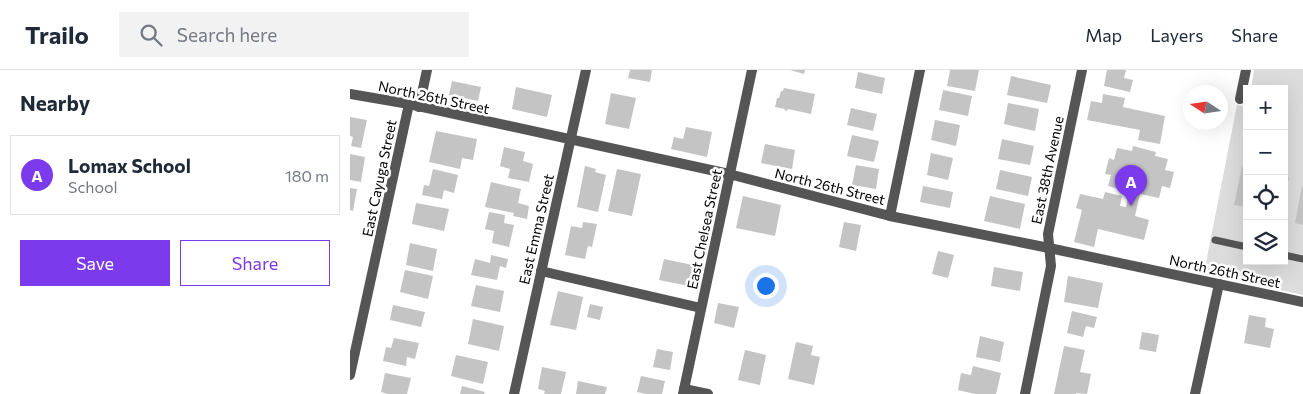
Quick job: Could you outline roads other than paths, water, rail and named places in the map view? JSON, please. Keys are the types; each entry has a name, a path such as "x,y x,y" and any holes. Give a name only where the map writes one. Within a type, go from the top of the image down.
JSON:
{"street":[{"name":"East Cayuga Street","path":"350,375 414,106 427,70"},
{"name":"East Emma Street","path":"514,394 586,70"},
{"name":"East Chelsea Street","path":"684,392 752,70"},
{"path":"890,216 920,70"},
{"name":"East 38th Avenue","path":"1025,394 1051,266 1048,234 1082,70"},
{"path":"1240,99 1246,70"},
{"name":"North 26th Street","path":"350,94 729,174 890,216 1303,302"},
{"path":"541,271 702,308"},
{"path":"1195,394 1219,284"},
{"path":"684,392 708,394"}],"lane":[{"path":"1215,240 1243,246"},
{"path":"1288,256 1303,259"}],"place":[{"name":"Lomax School","path":"1131,206"}]}
